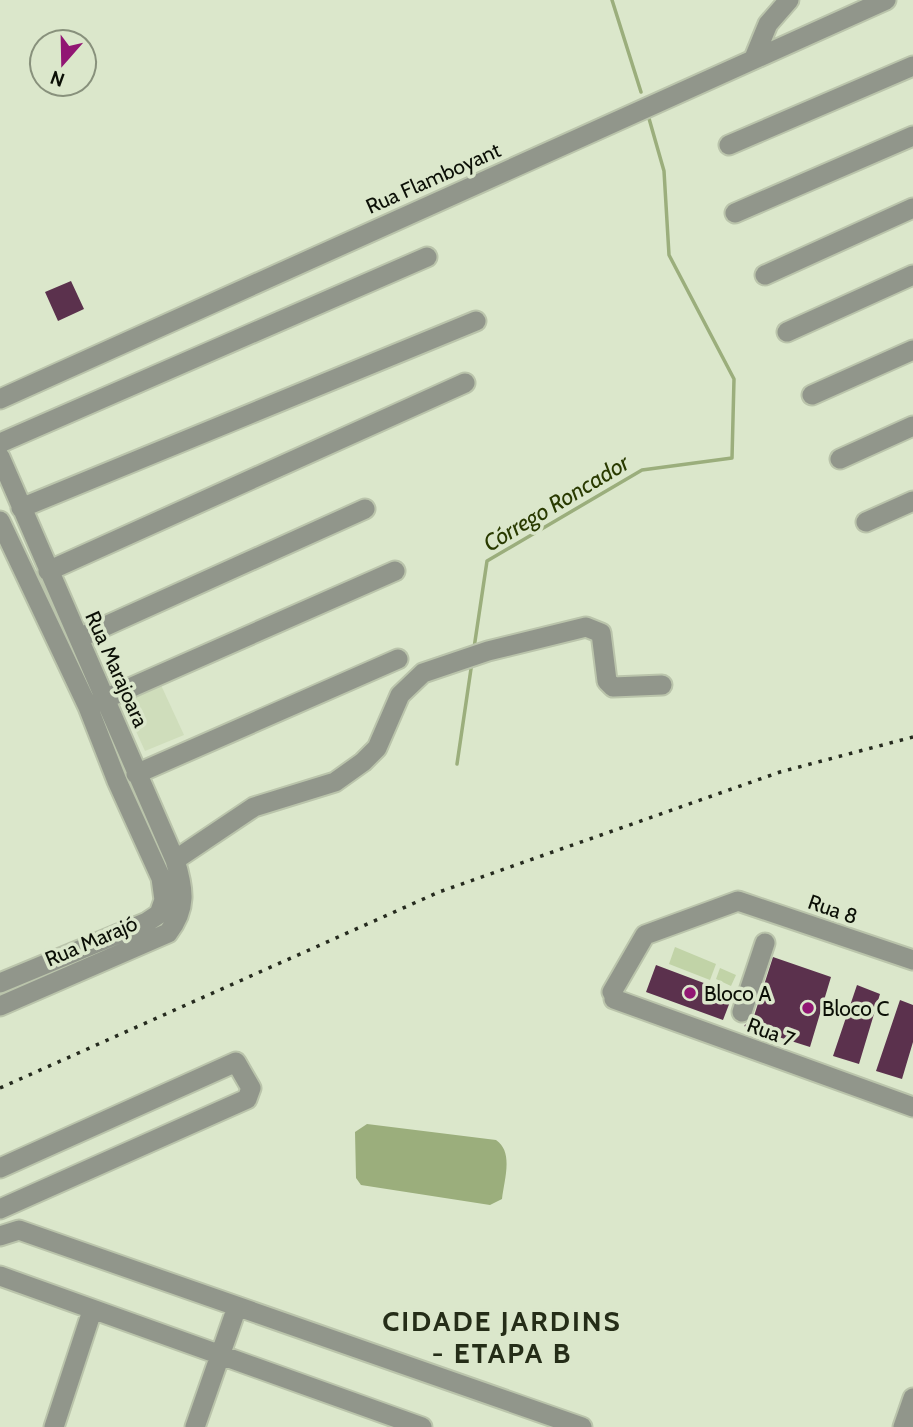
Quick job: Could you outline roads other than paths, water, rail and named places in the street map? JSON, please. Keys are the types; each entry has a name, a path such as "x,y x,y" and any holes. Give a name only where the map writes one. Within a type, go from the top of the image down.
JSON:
{"street":[{"path":"754,58 768,24 789,0"},
{"name":"Rua Flamboyant","path":"0,400 886,0"},
{"path":"729,145 913,66"},
{"path":"735,213 913,136"},
{"path":"765,275 913,208"},
{"path":"0,443 427,257"},
{"path":"787,332 913,275"},
{"path":"21,508 477,321"},
{"path":"812,395 913,350"},
{"path":"48,571 465,383"},
{"path":"840,459 913,426"},
{"name":"Rua Marajoara","path":"0,457 48,571 107,698 136,774 175,860 184,902"},
{"path":"866,522 913,501"},
{"path":"79,638 365,509"},
{"name":"Rua Marajoara","path":"0,521 88,707 117,781 161,878 164,900"},
{"path":"88,707 394,570"},
{"path":"175,860 254,807 335,782 363,762 377,748 400,695 423,673 488,651 586,627 601,633 607,681 613,687 662,685"},
{"path":"136,774 398,659"},
{"path":"164,900 184,902"},
{"name":"Rua Marajó","path":"0,983 147,922 159,914 164,900"},
{"name":"Rua 8","path":"613,995 645,935 738,901 913,960"},
{"name":"Rua Marajó","path":"0,1006 168,933 180,918 184,902"},
{"path":"742,1012 765,943"},
{"name":"Rua 7","path":"613,995 913,1107"},
{"path":"0,1168 236,1062 251,1087 247,1099 0,1209"},
{"path":"0,1236 19,1230 570,1425"},
{"path":"0,1276 422,1427"},
{"path":"195,1427 237,1307"},
{"path":"54,1427 92,1311"},
{"path":"903,1427 913,1398"}],"waterway":[{"name":"Córrego Roncador","path":"612,0 641,92"},
{"name":"Córrego Roncador","path":"474,648 487,561 642,470 732,458 734,379 669,255 664,171 648,115"},
{"name":"Córrego Roncador","path":"457,764 472,662"}],"railway":[{"path":"0,1088 439,892 780,772 913,737"}],"place":[{"name":"Bloco A","path":"690,993"},
{"name":"Bloco C","path":"808,1008"}],"district":[{"name":"CIDADE JARDINS - ETAPA B","path":"502,1337"}]}
